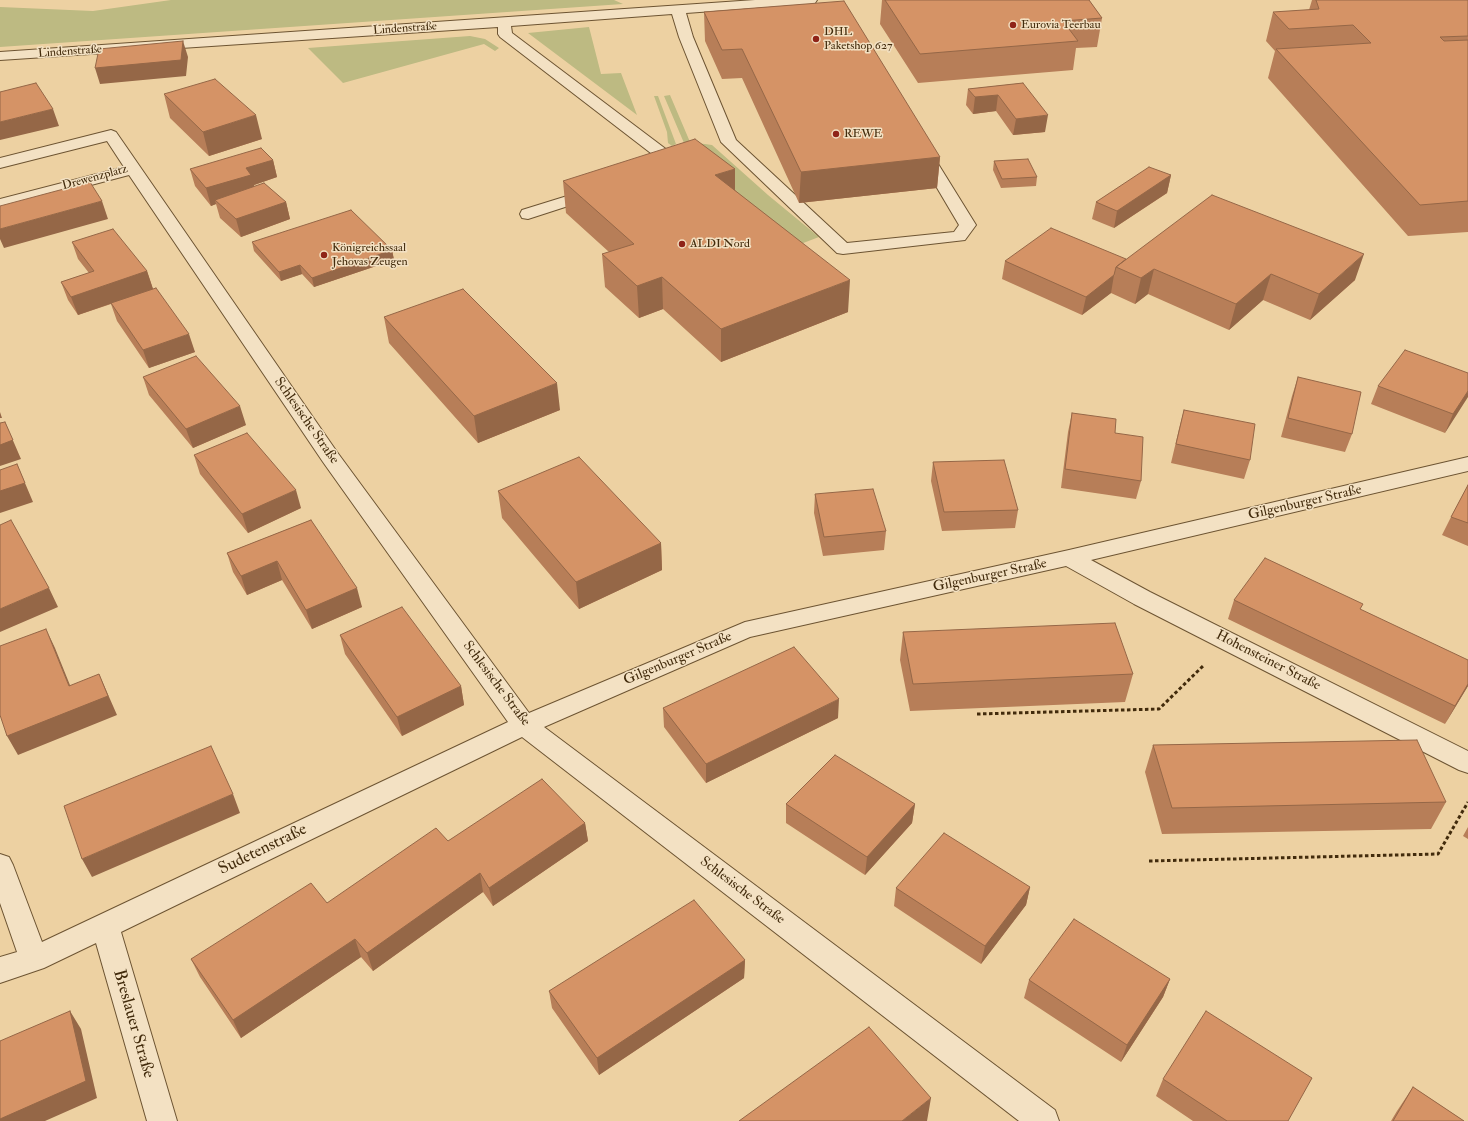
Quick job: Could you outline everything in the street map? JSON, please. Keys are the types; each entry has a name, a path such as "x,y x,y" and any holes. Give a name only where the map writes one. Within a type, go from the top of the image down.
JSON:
{"street":[{"name":"Lindenstraße","path":"0,56 810,0"},
{"path":"678,10 686,37 729,142 843,249 959,236 968,225 915,138"},
{"path":"504,22 505,34 677,165 654,172"},
{"name":"Drewenzplatz","path":"0,163 111,134 133,168 0,204"},
{"name":"Schlesische Straße","path":"133,168 330,457 524,724 1044,1121"},
{"path":"528,214 610,187"},
{"name":"Gilgenburger Straße","path":"524,724 745,630 1069,558 1468,464"},
{"name":"Hohensteiner Straße","path":"1069,558 1142,598 1230,641 1468,763"},
{"name":"Sudetenstraße","path":"0,970 34,959 105,926 524,724"},
{"path":"0,864 34,959"},
{"name":"Breslauer Straße","path":"105,926 162,1121"}],"path":[{"path":"977,714 1159,709 1230,641"},
{"path":"1149,861 1438,854 1468,802"}],"shaded area":[{"path":"171,0 614,0 623,4 0,47 0,7 93,11"},
{"path":"589,27 601,74 621,73 637,115 528,33"},
{"path":"470,36 485,39 499,48 495,51 484,44 343,83 308,48"},
{"path":"670,95 690,142 712,145 768,195 819,237 798,245 679,148 684,143 664,96"},
{"path":"654,96 658,96 676,144 672,146 668,143 667,132"}],"building":[{"path":"885,0 1089,0 1102,18 1063,21 1078,41 920,54"},
{"path":"1316,0 1468,0 1468,36 1440,37 1444,41 1468,40 1468,201 1420,205 1276,49 1371,43 1353,25 1289,29 1273,12 1319,9"},
{"name":"REWE","path":"844,1 940,157 801,172 742,49 722,50 704,12"},
{"path":"183,41 181,60 95,68 99,49"},
{"path":"215,79 256,115 203,132 164,94"},
{"path":"36,83 53,109 0,122 0,92"},
{"path":"1023,83 1048,115 1016,119 998,95 975,97 968,89"},
{"name":"ALDI Nord","path":"695,139 735,169 715,175 850,280 721,329 662,277 637,286 602,254 634,244 563,181"},
{"path":"261,148 273,160 246,168 251,175 206,188 190,169"},
{"path":"1028,159 1037,177 1002,179 994,161"},
{"path":"1149,167 1171,175 1117,211 1096,202"},
{"path":"90,182 102,201 0,229 0,206"},
{"path":"264,183 286,202 236,219 215,200"},
{"path":"1212,195 1364,254 1319,294 1271,274 1236,304 1154,269 1141,278 1116,267"},
{"name":"Königreichssaal Jehovas Zeugen","path":"351,210 392,250 312,278 300,265 279,272 252,242"},
{"path":"1051,228 1126,259 1116,267 1114,275 1086,297 1005,261"},
{"path":"113,229 147,271 71,297 61,282 94,271 72,242"},
{"path":"156,288 189,334 143,350 111,303"},
{"path":"463,289 557,383 474,416 384,317"},
{"path":"1405,350 1468,373 1468,391 1453,414 1378,386"},
{"path":"196,356 240,406 186,429 143,377"},
{"path":"1298,377 1361,392 1352,434 1288,418"},
{"path":"1184,410 1255,424 1250,460 1176,444"},
{"path":"1072,413 1116,419 1115,433 1143,437 1141,481 1065,469"},
{"path":"5,422 13,440 0,445 0,423"},
{"path":"247,433 296,490 242,514 194,455"},
{"path":"579,457 661,543 576,582 498,491"},
{"path":"1004,460 1018,510 944,512 933,462"},
{"path":"17,464 25,483 0,491 0,470"},
{"path":"1468,485 1468,523 1451,517"},
{"path":"873,489 886,531 824,537 815,494"},
{"path":"11,520 49,588 0,609 0,525"},
{"path":"311,520 357,588 306,610 277,561 241,576 227,553"},
{"path":"1265,558 1363,604 1360,609 1468,660 1468,684 1455,706 1234,600"},
{"path":"402,607 461,686 397,717 340,635"},
{"path":"1115,623 1133,674 913,684 903,632"},
{"path":"46,629 69,686 99,674 108,696 7,736 0,715 0,646"},
{"path":"794,647 839,699 706,764 663,708"},
{"path":"1417,740 1446,802 1172,808 1153,745"},
{"path":"211,746 233,794 82,859 64,806"},
{"path":"835,755 915,804 867,857 786,804"},
{"path":"542,779 585,823 489,888 480,873 367,953 355,939 233,1020 191,959 311,883 327,903 436,828 448,841"},
{"path":"944,833 1030,887 985,946 896,888"},
{"path":"694,900 745,960 597,1058 549,991"},
{"path":"1074,919 1170,979 1127,1045 1029,980"},
{"path":"70,1011 86,1081 0,1119 0,1041"},
{"path":"1206,1011 1312,1078 1288,1121 1227,1121 1163,1079"},
{"path":"869,1027 931,1098 902,1121 739,1121"},
{"path":"1413,1087 1464,1121 1393,1121"}],"place":[{"name":"Eurovia Teerbau","path":"1013,25"},
{"name":"DHL Paketshop 627","path":"816,39"},
{"name":"REWE","path":"836,134"},
{"name":"ALDI Nord","path":"682,244"},
{"name":"Königreichssaal Jehovas Zeugen","path":"324,255"}]}
